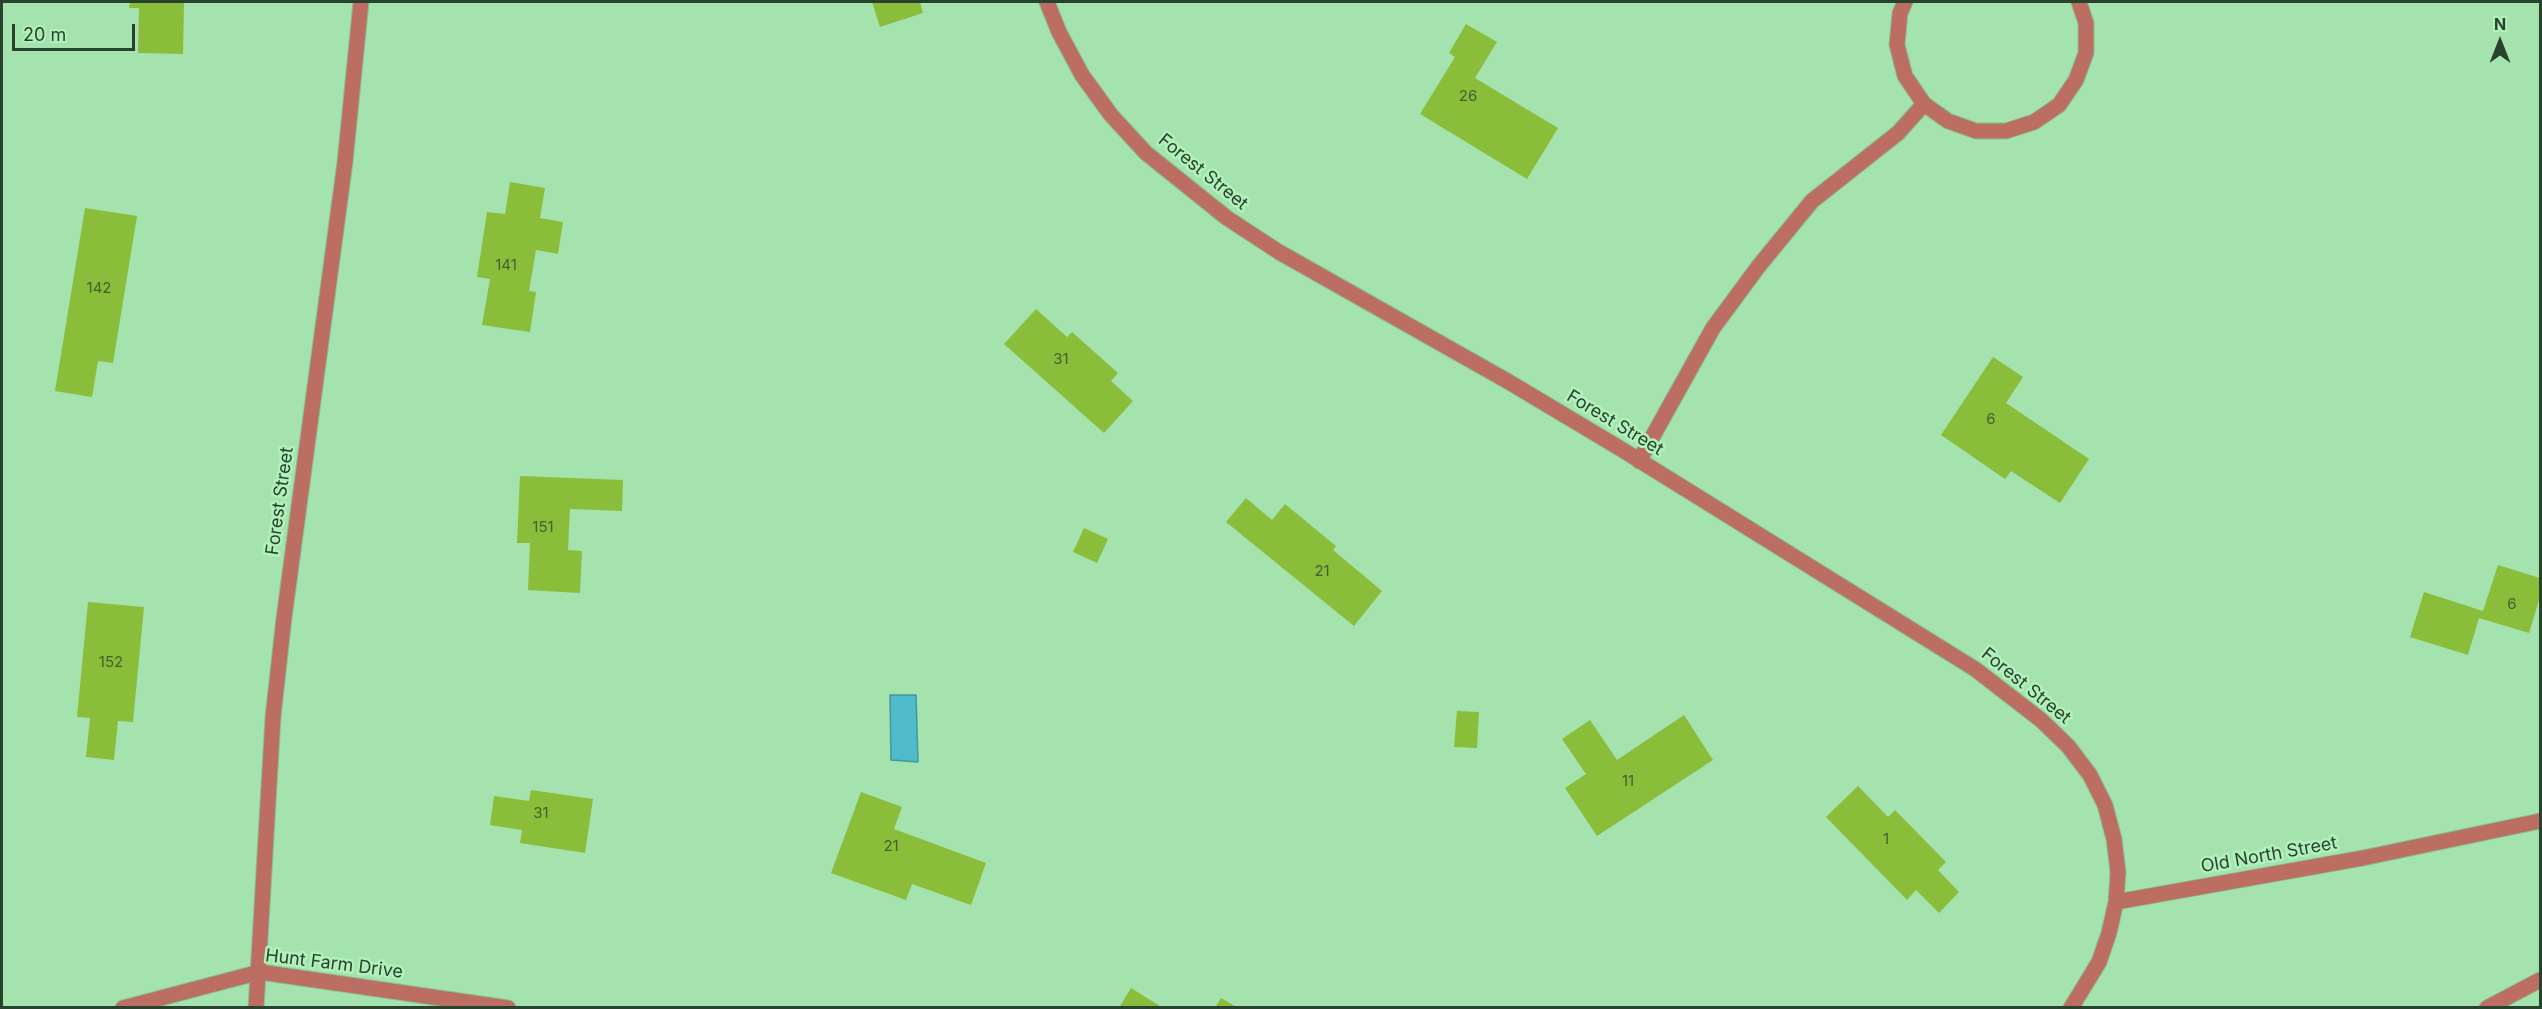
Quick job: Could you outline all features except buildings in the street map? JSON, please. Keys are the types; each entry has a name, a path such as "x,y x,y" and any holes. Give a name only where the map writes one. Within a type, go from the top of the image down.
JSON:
{"street":[{"name":"Forest Street","path":"256,1008 260,972 273,717 347,140 361,2"},
{"name":"Forest Street","path":"1047,2 1059,32 1082,75 1111,115 1146,153 1185,187 1279,252 1519,388 1640,460 1975,669 2041,720 2068,746 2090,775 2105,805 2114,839 2118,872 2116,902"},
{"path":"1905,2 1900,12 1897,45 1905,76 1923,104 1948,121 1976,131 2006,131 2034,122 2059,105 2076,81 2086,53 2086,23 2079,2"},
{"path":"1640,460 1713,328 1758,267 1812,201 1898,133 1923,104"},
{"name":"Old North Street","path":"2116,902 2363,858 2541,820"},
{"path":"2071,1008 2099,962 2116,902"},
{"name":"Hunt Farm Drive","path":"123,1008 260,972 508,1008"},
{"path":"2487,1008 2541,980"}],"water":[{"path":"890,695 916,695 918,762 891,760"}]}
